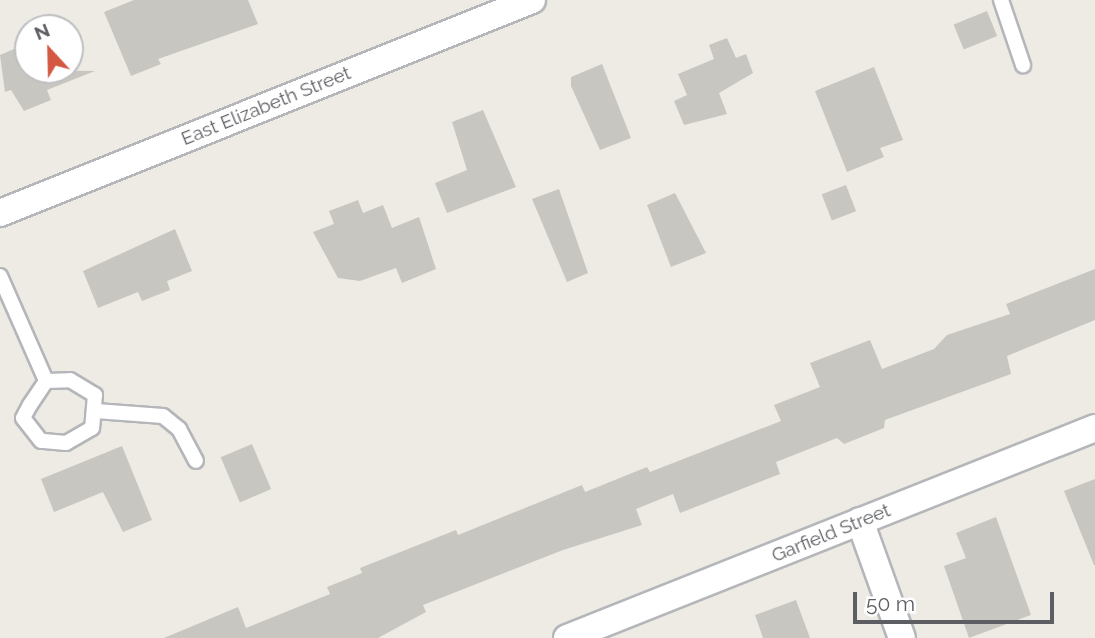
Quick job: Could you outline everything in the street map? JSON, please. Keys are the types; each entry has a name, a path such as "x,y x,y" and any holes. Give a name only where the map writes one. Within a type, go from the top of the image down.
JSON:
{"street":[{"name":"East Elizabeth Street","path":"0,213 532,0"},
{"name":"Garfield Street","path":"567,638 1095,428"},
{"path":"860,521 902,638"}],"lane":[{"path":"1001,0 1023,65"},
{"path":"0,276 46,381"},
{"path":"46,381 82,384 94,395 96,411 92,428 66,443 41,441 23,418 46,381"},
{"path":"96,411 163,416 179,429 196,461"}],"building":[{"path":"134,0 248,0 258,24 158,59 161,64 131,76 104,12"},
{"path":"987,11 997,36 964,50 954,24"},
{"path":"727,38 736,58 746,54 753,73 719,93 727,114 684,125 674,101 687,95 678,74 714,59 709,45"},
{"path":"14,49 14,84 62,84 47,90 51,100 24,111 11,90 5,92 0,55"},
{"path":"602,64 631,138 600,150 571,86 571,77"},
{"path":"874,67 903,140 880,148 884,157 847,172 815,91"},
{"path":"483,110 516,187 447,213 435,183 467,170 452,122"},
{"path":"846,185 856,211 832,220 822,194"},
{"path":"559,189 588,273 567,282 532,199"},
{"path":"675,193 706,253 671,267 647,205"},
{"path":"358,200 363,213 383,205 392,228 419,217 436,269 402,283 396,268 360,281 338,278 313,232 334,224 329,211"},
{"path":"175,229 192,271 167,281 170,290 142,301 138,292 98,308 83,271"},
{"path":"1095,269 1095,320 1007,356 1011,374 885,420 884,428 844,444 837,438 776,462 780,474 680,513 673,494 636,509 642,525 563,550 423,605 426,612 378,638 164,638 238,607 246,628 330,594 327,587 362,573 360,568 456,530 458,535 582,485 585,492 647,467 650,472 781,421 774,405 820,387 810,363 870,340 882,369 934,349 947,335 1010,314 1006,304"},
{"path":"252,444 271,489 240,502 221,457"},
{"path":"122,446 152,520 123,532 103,492 54,512 41,479"},
{"path":"1095,479 1095,565 1094,565 1064,491"},
{"path":"996,517 1031,615 969,638 944,566 966,558 956,533"},
{"path":"796,600 810,638 763,638 755,615"}]}
